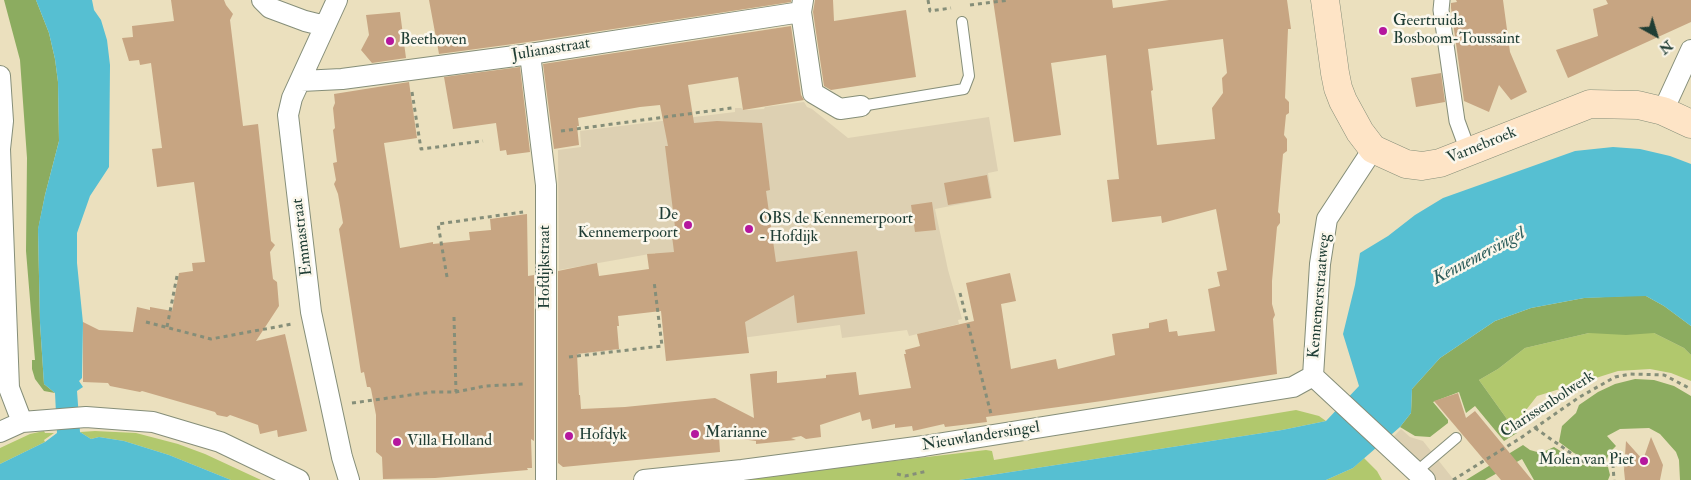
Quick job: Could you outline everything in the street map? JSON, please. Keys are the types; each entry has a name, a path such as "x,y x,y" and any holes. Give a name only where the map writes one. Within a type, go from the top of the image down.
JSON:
{"main road":[{"path":"1326,0 1338,88 1360,132 1373,149"},
{"name":"Varnebroek","path":"1373,149 1406,164 1422,166 1440,163 1590,104 1638,105 1663,111"},
{"path":"1663,111 1691,124"}],"street":[{"path":"262,0 270,8 325,26"},
{"name":"Emmastraat","path":"337,0 292,98 288,115 311,312 342,457 349,480"},
{"path":"1442,0 1441,10 1457,121 1468,151"},
{"path":"802,6 813,93 840,109 861,106"},
{"name":"Julianastraat","path":"301,81 342,79 530,54 802,6"},
{"path":"1663,111 1691,50"},
{"name":"Hofdijkstraat","path":"530,54 546,185 546,480"},
{"path":"0,76 2,121 0,149 9,388 31,421"},
{"name":"Kennemerstraatweg","path":"1313,376 1320,264 1327,219 1373,149"},
{"path":"1313,376 1384,443 1416,477"},
{"name":"Nieuwlandersingel","path":"644,480 924,446 1293,387 1313,376"},
{"path":"0,432 31,421 86,417 153,422 220,442 299,480"}],"lane":[{"path":"861,106 964,89 969,76 962,22"},
{"path":"1416,477 1456,438"}],"path":[{"path":"408,71 421,149 483,141"},
{"path":"540,134 732,108"},
{"path":"447,277 438,224 528,211 546,211"},
{"path":"167,327 177,276"},
{"path":"546,359 662,346 654,281"},
{"path":"960,294 982,373 995,434"},
{"path":"454,317 456,392"},
{"path":"146,322 210,339 292,323"},
{"name":"Clarissenbolwerk","path":"1454,480 1578,398 1614,377 1630,374 1664,375 1691,389"},
{"path":"332,408 378,399 432,392 456,392 485,386 546,383"},
{"path":"1535,428 1585,463 1613,465 1614,480"}],"shaded area":[{"name":"OBS de Kennemerpoort - Hofdijk","path":"804,102 807,107 848,138 989,117 998,171 988,173 992,198 935,209 948,270 962,319 958,320 959,324 909,336 907,330 842,338 840,325 666,348 655,253 559,270 558,150 581,147 580,131 735,112 735,108 744,110 764,109 765,107"},
{"path":"1401,429 1410,437 1423,441 1454,480 1435,480 1392,438"}],"green space":[{"path":"4,0 36,0 49,33 58,82 59,141 38,230 40,323 44,384 55,393 44,391 35,379 32,369 32,360 35,360 26,251 27,158 20,60"},
{"path":"1646,296 1664,306 1691,326 1691,355 1684,348 1654,333 1626,335 1589,333 1525,348 1498,369 1479,380 1517,433 1504,441 1475,406 1466,413 1459,392 1433,402 1448,420 1448,423 1430,437 1415,436 1400,427 1411,413 1412,389 1440,358 1495,321 1531,308 1584,298"},
{"path":"1589,333 1654,333 1684,348 1691,355 1691,381 1671,373 1650,369 1618,371 1537,396 1519,419 1516,425 1517,433 1479,380 1498,369 1525,348"},
{"path":"1635,379 1654,380 1674,386 1691,396 1691,480 1680,480 1679,460 1676,452 1660,434 1649,428 1620,429 1607,436 1616,446 1609,453 1606,462 1590,461 1574,453 1559,442 1562,426 1576,413 1579,405 1598,392 1615,384"},
{"path":"1296,410 1319,416 1326,421 1282,430 959,480 733,480 986,450 992,451 994,460"},
{"path":"44,431 45,433 54,433 44,440 45,442 0,464 0,448 30,434"},
{"path":"80,432 136,433 178,444 205,454 261,480 231,480 169,455 124,441 99,437 91,439"},
{"path":"1523,445 1537,452 1543,452 1554,447 1583,465 1608,467 1610,475 1608,480 1534,480 1522,459 1485,480 1466,480"},
{"path":"1364,458 1377,471 1382,480 1326,480 1353,468"}],"water":[{"path":"36,0 92,0 94,10 101,20 107,40 110,65 109,167 90,196 77,233 77,263 83,323 82,378 79,381 83,387 77,391 80,432 91,439 99,437 124,441 169,455 231,480 0,480 0,464 45,442 57,433 55,393 44,384 40,323 38,229 59,141 58,82 49,33"},
{"name":"Kennemersingel","path":"1613,147 1640,149 1670,156 1691,164 1691,326 1664,306 1646,296 1584,298 1531,308 1495,321 1440,358 1412,389 1411,413 1400,427 1353,468 1326,480 959,480 1282,430 1326,421 1359,386 1343,334 1355,285 1360,253 1443,198 1575,151"}],"building":[{"path":"171,0 224,0 233,14 230,20 243,126 258,124 271,241 275,245 270,252 273,279 277,282 279,306 256,341 285,334 307,431 278,437 277,430 260,434 258,425 230,415 227,417 217,415 215,412 142,391 110,386 108,383 83,382 83,322 99,330 133,332 137,307 150,310 150,307 172,311 179,273 193,271 192,263 205,262 194,182 157,187 152,149 162,148 151,63 140,65 139,60 129,61 122,38 133,37 132,26 174,21"},
{"path":"429,0 791,0 791,2 439,54"},
{"path":"815,0 833,0 834,21 906,10 916,77 831,90 824,86 813,12"},
{"path":"993,0 1112,0 1113,8 1169,0 1287,0 1291,29 1288,29 1285,98 1289,102 1289,113 1286,115 1284,135 1287,139 1287,151 1283,154 1278,212 1280,214 1280,223 1277,227 1272,281 1277,374 986,417 987,422 945,427 944,424 913,431 912,426 895,428 895,424 872,429 870,419 862,421 860,412 820,425 821,437 806,439 801,436 791,438 796,440 756,444 756,441 719,436 720,452 563,467 558,463 558,271 597,263 599,276 649,269 647,254 674,252 671,228 675,227 665,146 668,146 660,105 578,118 579,145 554,149 543,64 791,26 801,95 804,100 743,110 738,77 688,85 694,123 717,121 762,123 770,190 766,191 776,262 857,251 865,314 797,323 794,295 745,322 749,353 666,361 661,311 618,316 619,349 577,354 581,409 625,407 715,398 754,418 750,374 777,371 777,383 826,378 826,375 856,372 859,395 911,388 904,354 906,354 905,350 920,346 917,334 974,321 966,283 1010,273 1016,301 1001,304 1011,369 1056,359 1058,369 1115,355 1112,334 1149,328 1149,323 1167,319 1169,332 1177,331 1178,336 1215,331 1208,289 1220,286 1217,272 1227,270 1216,209 1162,223 1161,216 1112,222 1107,180 1119,179 1106,55 1051,63 1061,135 1014,142","holes":["1223,39 1227,73 1222,78 1223,93 1212,108 1215,139 1157,145 1148,49"]},
{"path":"1456,0 1503,0 1510,52 1527,92 1511,100 1499,85 1489,112 1464,101 1451,8 1451,3 1457,2"},
{"path":"1606,0 1691,0 1691,22 1568,78 1556,50 1598,36 1593,9 1608,4"},
{"path":"400,12 406,58 372,63 361,50 369,35 366,15"},
{"path":"520,67 530,152 507,155 506,150 500,151 496,123 453,129 444,77"},
{"path":"1441,73 1445,102 1416,107 1411,78"},
{"path":"409,82 417,138 384,143 400,248 433,242 433,244 470,240 469,232 491,230 490,219 527,214 528,276 534,275 534,441 531,439 532,468 527,468 528,470 435,478 383,479 382,457 376,452 376,415 371,389 367,387 364,372 361,373 339,229 343,223 338,194 334,184 336,180 333,163 337,162 333,130 335,128 333,108 335,103 334,94"},
{"path":"987,175 991,198 948,205 944,183"},
{"path":"932,202 936,230 915,232 911,205"},
{"path":"1458,393 1466,418 1475,411 1532,480 1501,480 1434,401"},
{"name":"Molen van Piet","path":"1651,437 1663,465 1660,480 1625,480 1626,441 1643,460"}],"place":[{"name":"Geertruida Bosboom-Toussaint","path":"1383,31"},
{"name":"Beethoven","path":"390,41"},
{"name":"De Kennemerpoort","path":"688,225"},
{"name":"OBS de Kennemerpoort - Hofdijk","path":"749,229"},
{"name":"Marianne","path":"695,434"},
{"name":"Hofdyk","path":"569,436"},
{"name":"Villa Holland","path":"397,442"},
{"name":"Molen van Piet","path":"1644,461"}]}
